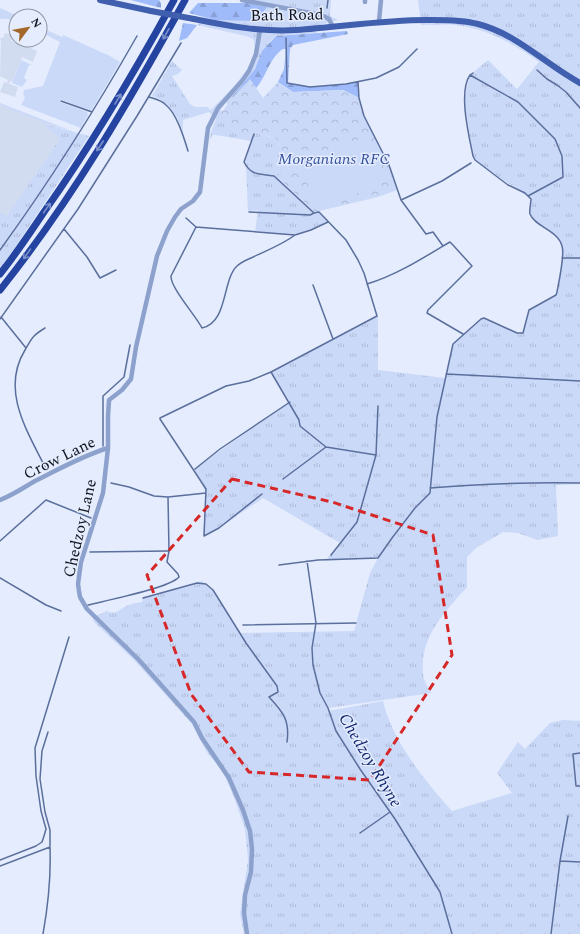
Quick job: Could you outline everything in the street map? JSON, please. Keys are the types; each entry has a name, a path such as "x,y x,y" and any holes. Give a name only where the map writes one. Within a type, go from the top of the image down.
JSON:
{"highway":[{"path":"0,274 55,197 98,131 145,53 174,0"},
{"path":"0,290 19,266 69,195 98,150 154,57 185,0"}],"main road":[{"name":"Bath Road","path":"100,0 246,29 260,30 295,30 379,21 423,19 464,21 491,28 506,35 529,48 561,72 580,83"}],"street":[{"path":"242,0 326,16 333,26"},
{"path":"375,0 380,0 379,21"},
{"name":"Chedzoy Lane","path":"247,934 244,913 245,895 251,872 252,849 250,830 233,786 202,738 194,722 137,658 87,609 80,597 78,584 81,562 103,493 108,448 109,400 122,390 131,379 136,347 157,256 175,217 181,209 193,201 200,192 208,128 218,108 249,71 256,54 260,30"},
{"name":"Crow Lane","path":"0,500 14,495 34,482 89,454 108,448"}],"highlighted area":[{"path":"232,479 332,502 433,535 452,655 370,780 249,772 191,694 147,575"}],"shaded area":[{"path":"5,33 8,34 8,48 30,48 37,51 33,62 22,57 12,82 10,81 9,84 18,87 15,97 0,92 4,82 7,83 8,80 0,76 0,38 3,38"},
{"path":"0,105 71,132 7,217 0,212"}],"green space":[{"path":"131,0 159,0 161,3 161,8"},
{"path":"242,0 331,0 330,16 338,20 320,25 316,33 275,36 262,51 255,69 233,96 228,107 226,102 220,110 227,112 254,132 277,139 289,170 277,176 315,212 320,211 319,212 328,221 311,230 295,235 255,232 258,210 248,211 246,168 244,162 251,141 216,135 212,135 210,139 216,119 209,112 183,120 183,131 172,109 152,96 172,61 182,70 178,74 172,76 190,104 195,107 208,107 210,110 226,95 242,77 253,58 255,48 253,39 246,36 197,25 203,17 209,19 268,5"},
{"path":"418,0 580,0 580,484 556,485 558,536 537,540 518,533 503,532 476,548 467,557 467,587 443,615 430,636 426,647 423,660 423,676 431,693 328,708 329,711 383,701 387,716 394,731 411,760 431,787 452,811 512,793 497,773 518,742 525,749 550,723 563,720 580,721 580,934 244,934 240,914 248,860 245,829 223,772 206,751 192,724 133,659 95,623 92,617 107,611 115,612 129,605 142,602 143,598 202,581 213,590 240,633 354,631 370,573 378,558 325,561 340,543 263,498 219,528 203,535 206,493 194,469 290,402 271,372 378,316 378,370 445,378 453,344 481,319 484,318 517,333 522,333 529,310 556,295 562,255 562,246 560,241 556,236 532,218 530,214 531,199 475,160 473,156 464,100 470,75 488,60 517,89 539,62 510,43 488,33 455,25 421,25"},
{"path":"198,3 248,3 267,7 256,21 215,20 189,13"},
{"path":"0,8 8,12 8,19 0,19"},
{"path":"183,23 197,25 187,38 179,41"},
{"path":"48,31 62,37 63,35 120,62 91,111 60,99 60,102 87,112 88,115 81,128 21,105 25,98 23,94 24,90 43,86 60,42 48,36"},
{"path":"347,31 348,34 293,45 290,49 288,83 310,87 358,82 359,98 343,90 293,92 278,82 284,69 286,49 283,49 272,61 257,87 228,107 233,96 255,69 262,51 276,36"},
{"path":"21,60 32,65 29,65 24,78 27,80 22,87 12,83"},
{"name":"Morganians RFC","path":"250,79 263,98 278,82 293,92 343,90 359,98 364,116 389,165 397,190 378,197 315,212 277,176 289,169 277,139 255,132 251,140 230,125 217,119 233,97"},
{"path":"0,103 77,133 43,122 0,105"},
{"path":"43,124 89,136 0,268 0,212 7,216 60,139"},
{"path":"363,138 383,181 320,211 300,167"}],"waterway":[{"path":"327,8 328,0"},
{"path":"0,250 72,145 137,36"},
{"path":"286,38 287,83 310,87 346,84 376,78 399,67 417,49"},
{"path":"0,319 78,209 181,43"},
{"path":"537,70 566,92 580,108"},
{"path":"473,73 470,75 518,102 555,139 562,156 563,177 528,196"},
{"path":"279,565 318,560 378,558 415,508 430,493 437,417 453,344 484,318 517,333 523,333 529,310 556,295 563,255 560,241 556,236 537,222 530,214 531,199 525,193 508,185 475,160 473,156 467,126 465,103 465,92 470,75"},
{"path":"358,82 359,98 364,116 389,165 401,200 426,234 433,232 443,246 450,242 472,266 428,310 427,313 463,334"},
{"path":"149,97 162,102 174,114 180,126 188,151"},
{"path":"61,101 92,112"},
{"path":"160,418 226,386 249,381 271,372 377,316 364,273 346,240 319,212 314,213 274,176 257,174 247,167 244,162 254,134"},
{"path":"401,200 442,181 471,163"},
{"path":"249,212 310,215 314,213"},
{"path":"186,218 196,227 295,235 311,230 328,222"},
{"path":"196,227 171,276 179,294 202,328 210,324 221,310 232,272 237,266 240,263 279,245 295,235"},
{"path":"64,229 87,257 100,278 116,270"},
{"path":"367,284 397,272 443,246"},
{"path":"562,258 580,258"},
{"path":"313,285 333,339"},
{"path":"1,317 26,348"},
{"path":"45,328 37,333 25,350 18,365 15,381 19,411 46,469"},
{"path":"103,446 103,396 124,377 130,345"},
{"path":"271,372 299,420 300,426 326,447 376,455"},
{"path":"446,374 580,381"},
{"path":"195,469 220,449 290,402"},
{"path":"331,555 357,522 376,455 378,406"},
{"path":"160,419 206,489 204,536 219,528 262,494"},
{"path":"283,479 326,447"},
{"path":"111,483 129,487 154,496 168,497 206,493"},
{"path":"430,488 468,485 580,483"},
{"path":"88,605 150,590 179,577 167,562 169,551 168,497"},
{"path":"0,541 46,500 91,518"},
{"path":"90,552 168,551"},
{"name":"Chedzoy Rhyne","path":"307,561 316,623 312,648 313,665 320,693 328,708 336,731 360,769 395,819 440,892 452,934"},
{"path":"0,578 46,605 61,611"},
{"path":"143,598 197,583 206,584 213,590 246,643 277,686 278,692 269,697 282,712 286,722 288,734 287,742"},
{"path":"243,625 356,623"},
{"path":"0,860 36,846 42,842 44,836 46,829 41,811 36,776 35,748 69,637"},
{"path":"48,732 42,751 40,779 45,812 50,830 50,846"},
{"path":"580,753 573,754 576,786 580,786"},
{"path":"360,833 390,812"},
{"path":"551,934 560,861 568,816"},
{"path":"0,866 50,847 49,890 43,934"},
{"path":"560,861 580,862"}]}
